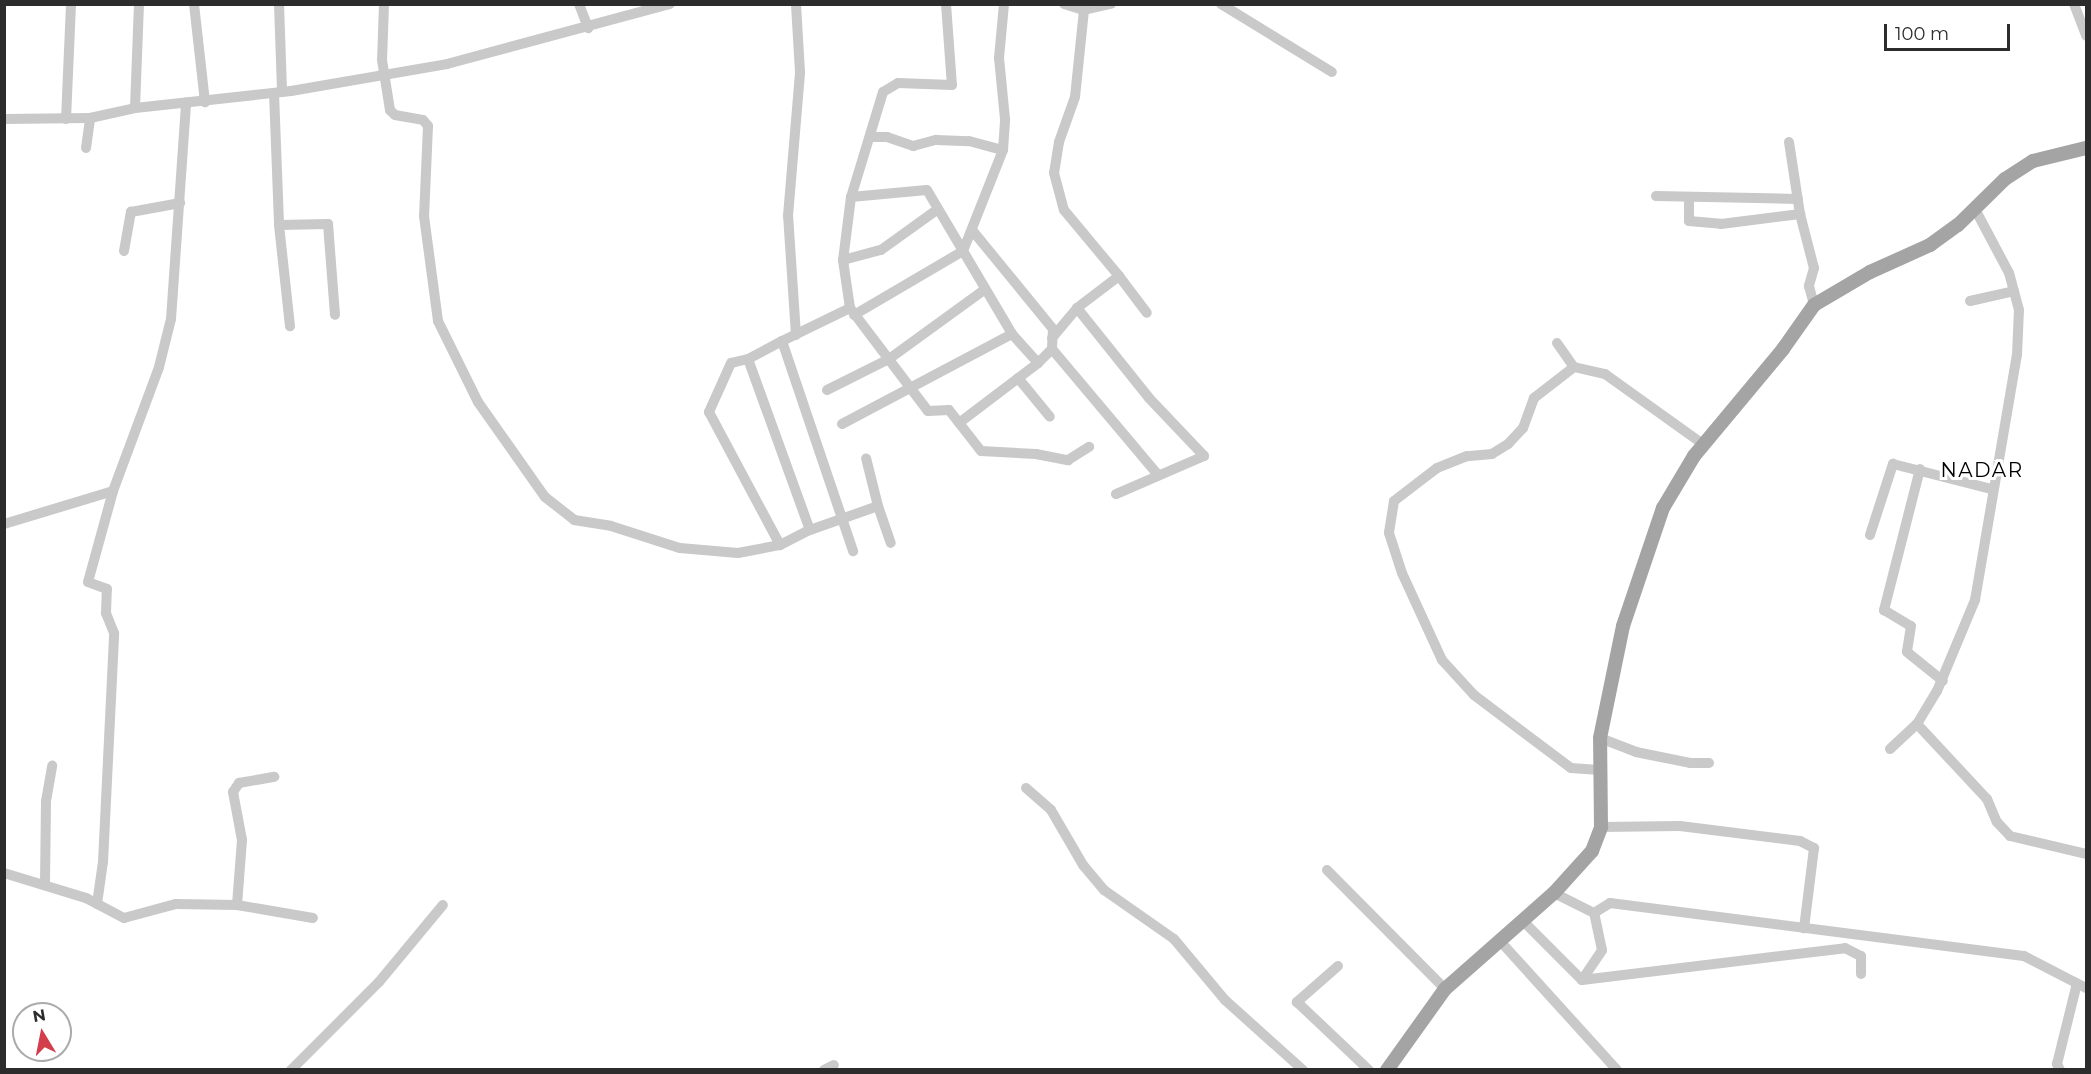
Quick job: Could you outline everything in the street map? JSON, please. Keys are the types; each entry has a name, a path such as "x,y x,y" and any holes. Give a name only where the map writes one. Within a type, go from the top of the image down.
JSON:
{"main road":[{"path":"1387,1070 1445,988 1554,893 1592,851 1601,828 1599,738 1623,626 1659,518 1704,445 1783,350 1814,305 1869,272 1930,245 1975,209 2005,179 2033,160 2086,148"}],"street":[{"path":"66,119 71,4"},
{"path":"135,108 139,4"},
{"path":"194,4 205,102"},
{"path":"279,4 279,225 290,326"},
{"path":"384,4 383,73 390,110 395,115 423,120 428,126 424,216 438,321 478,402 545,497 574,520 611,526 680,548 738,553 780,545 810,530 878,506"},
{"path":"579,4 588,28"},
{"path":"4,119 90,118 135,108 278,93 383,73 447,64 588,28 670,4"},
{"path":"796,4 800,72 788,216 796,335"},
{"path":"946,4 952,85 898,84 884,92 851,197 843,260 852,311 928,411 949,410 981,451 1036,454 1068,460 1089,447"},
{"path":"780,545 709,412 731,363 748,359 782,341 852,311 963,251 1003,150 1005,118 999,58 1004,4"},
{"path":"1064,4 1084,10 1111,4"},
{"path":"1221,4 1332,72"},
{"path":"2074,4 2086,36"},
{"path":"1084,10 1075,98 1055,156 1056,182 1064,210 1147,313"},
{"path":"97,904 103,862 114,633 106,613 107,589 88,582 113,490 159,367 171,319 186,103"},
{"path":"86,148 90,118"},
{"path":"870,137 887,137 913,146 936,140 969,141 1003,150"},
{"path":"1789,142 1800,214 1814,268 1809,286 1814,305"},
{"path":"851,197 927,190 1012,334 1038,363"},
{"path":"1656,196 1798,199"},
{"path":"1689,197 1689,221 1721,224 1800,214"},
{"path":"124,251 131,212 180,203"},
{"path":"843,260 881,250 938,209"},
{"path":"1890,749 1917,724 1943,681 1975,600 1991,489 2020,336 2019,310 2009,273 1975,209"},
{"path":"279,225 328,224 335,315"},
{"path":"972,230 1053,329 1052,344 1158,475"},
{"path":"959,423 1038,363 1077,308 1119,276"},
{"path":"827,390 889,359 984,290"},
{"path":"1970,301 2013,291"},
{"path":"1077,308 1149,398 1204,456 1158,475 1133,490 1116,494"},
{"path":"842,424 912,390 1012,334"},
{"path":"782,341 853,551"},
{"path":"1557,343 1574,367 1605,374 1704,445"},
{"path":"748,359 810,530"},
{"path":"1574,367 1534,398 1522,428 1508,444 1492,454 1467,456 1437,468 1394,501 1389,533 1402,573 1442,660 1474,695 1571,768 1599,770"},
{"path":"1018,378 1050,417"},
{"path":"866,458 878,506 891,543"},
{"path":"1870,535 1893,464 1920,469 1991,489"},
{"path":"1920,469 1884,610 1911,626 1907,652 1943,681"},
{"path":"4,524 113,490"},
{"path":"1917,724 1987,799 1996,822 2010,836 2086,854"},
{"path":"1599,738 1636,752 1690,764 1709,763"},
{"path":"45,883 46,801 52,766"},
{"path":"237,905 242,840 233,792 238,783 274,777"},
{"path":"1026,788 1051,810 1083,865 1104,890 1174,939 1225,1000 1303,1070"},
{"path":"1601,828 1680,826 1800,841 1814,848 1803,928"},
{"path":"1327,870 1445,988"},
{"path":"4,873 45,883 97,904 124,918 176,904 237,905 313,918"},
{"path":"1554,893 1594,913"},
{"path":"1594,913 1610,903 2024,956 2082,985 2057,1064 2060,1070"},
{"path":"291,1070 379,982 443,905"},
{"path":"1582,980 1602,950 1594,913"},
{"path":"1522,921 1582,980"},
{"path":"1500,941 1617,1070"},
{"path":"1582,980 1845,948 1861,956 1861,974"},
{"path":"1338,966 1297,1002 1369,1070"}],"district":[{"name":"NADAR","path":"1982,470"}]}
